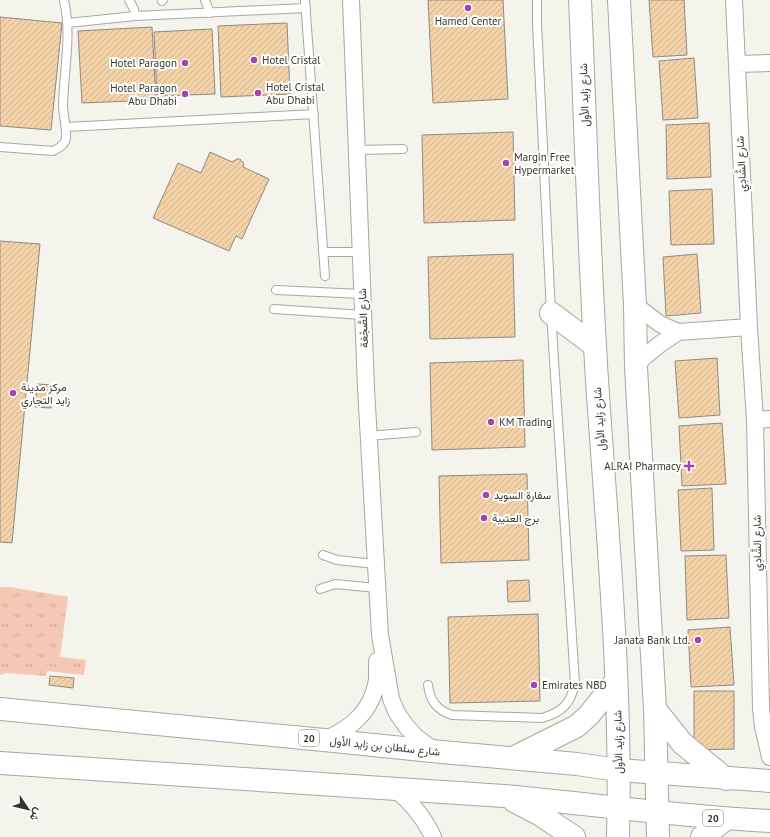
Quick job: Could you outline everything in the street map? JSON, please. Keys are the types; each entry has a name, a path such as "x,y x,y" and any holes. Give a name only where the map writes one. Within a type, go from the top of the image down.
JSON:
{"main road":[{"name":"شارع زايد الأول","path":"580,0 595,346 616,682 619,808 618,837"},
{"path":"619,0 635,305 636,367 655,709 658,837"},
{"path":"552,313 595,346"},
{"path":"513,758 577,726 589,715 616,682"},
{"name":"شارع سلطان بن زايد الأول","path":"0,709 577,764 618,770 770,781"},
{"path":"655,709 682,743 726,779"},
{"name":"20","path":"0,763 504,796 575,802 726,819 770,821"},
{"path":"504,796 540,814 574,837"},
{"path":"702,837 726,819"}],"street":[{"name":"شارع الشَّادِي","path":"734,0 749,327 762,420 766,708 765,740 770,757"},
{"name":"شارع الصَّجْعَة","path":"350,2 358,150 368,436 380,636 391,699 397,713 416,737 428,746 442,752"},
{"path":"737,64 770,63"},
{"path":"635,305 660,324 678,332 749,327"},
{"path":"636,367 643,358 678,332"},
{"name":"شارع الصَّجْعَة","path":"324,740 340,733 365,711 372,696 377,679 380,636"},
{"path":"395,789 420,813 433,837"}],"lane":[{"path":"0,147 53,151 64,144 66,139 66,127 63,103 68,23 64,0"},
{"path":"129,0 134,9 135,16"},
{"path":"205,0 210,13"},
{"path":"428,685 432,701 437,708 452,715 542,718 561,710 573,693 575,683 552,313 537,0"},
{"path":"68,23 135,16 210,13 305,4 325,276"},
{"path":"66,127 314,114"},
{"path":"358,150 403,149"},
{"path":"323,252 361,252"},
{"path":"276,290 362,294"},
{"path":"274,309 363,315"},
{"path":"368,436 416,432"},
{"path":"323,555 337,560 375,564"},
{"path":"320,589 325,586 335,584 376,588"}],"green space":[{"path":"0,587 10,587 68,597 60,657 86,660 84,675 47,671 46,676 6,673 0,675"}],"building":[{"path":"428,0 503,0 508,99 433,103"},
{"path":"649,0 684,0 687,55 653,57"},
{"path":"0,17 62,23 51,130 0,126"},
{"name":"Hotel Cristal","path":"287,23 290,94 221,97 218,26"},
{"path":"152,27 156,100 82,103 78,31"},
{"name":"Hotel Paragon","path":"212,29 215,94 157,96 154,32"},
{"path":"694,58 698,118 663,120 659,61"},
{"path":"709,123 711,177 667,179 666,125"},
{"path":"513,132 515,220 424,223 422,135"},
{"path":"210,152 232,162 240,159 244,164 243,167 269,179 242,239 236,236 229,251 153,218 178,163 201,173"},
{"path":"712,189 714,244 671,245 669,191"},
{"name":"مركز مدينة زايد التجاري","path":"0,241 40,244 12,543 0,542"},
{"path":"513,254 515,337 430,339 428,257"},
{"path":"697,254 701,313 666,316 663,257"},
{"path":"717,358 720,415 679,418 675,361"},
{"path":"523,360 525,447 432,450 430,363"},
{"path":"37,384 53,385 51,408 35,407"},
{"path":"722,423 726,484 682,486 679,426"},
{"name":"برج العتيبة","path":"527,474 529,560 441,563 439,476"},
{"path":"712,488 714,550 681,551 678,490"},
{"path":"726,555 729,618 687,620 685,556"},
{"path":"529,580 530,601 508,602 507,581"},
{"path":"538,614 540,701 450,703 448,617"},
{"path":"730,627 734,685 691,687 688,630"},
{"path":"50,676 74,678 73,688 49,685"},
{"path":"694,691 734,691 734,749 694,750"}],"place":[{"name":"Hamed Center","path":"468,8"},
{"name":"Hotel Cristal","path":"254,60"},
{"name":"Hotel Paragon","path":"185,63"},
{"name":"Hotel Cristal Abu Dhabi","path":"258,93"},
{"name":"Hotel Paragon Abu Dhabi","path":"185,94"},
{"name":"Margin Free Hypermarket","path":"506,163"},
{"name":"مركز مدينة زايد التجاري","path":"13,393"},
{"name":"KM Trading","path":"491,422"},
{"name":"ALRAI Pharmacy","path":"689,466"},
{"name":"سفارة السويد","path":"486,495"},
{"name":"برج العتيبة","path":"484,518"},
{"name":"Janata Bank Ltd.","path":"698,640"},
{"name":"Emirates NBD","path":"534,685"}]}
